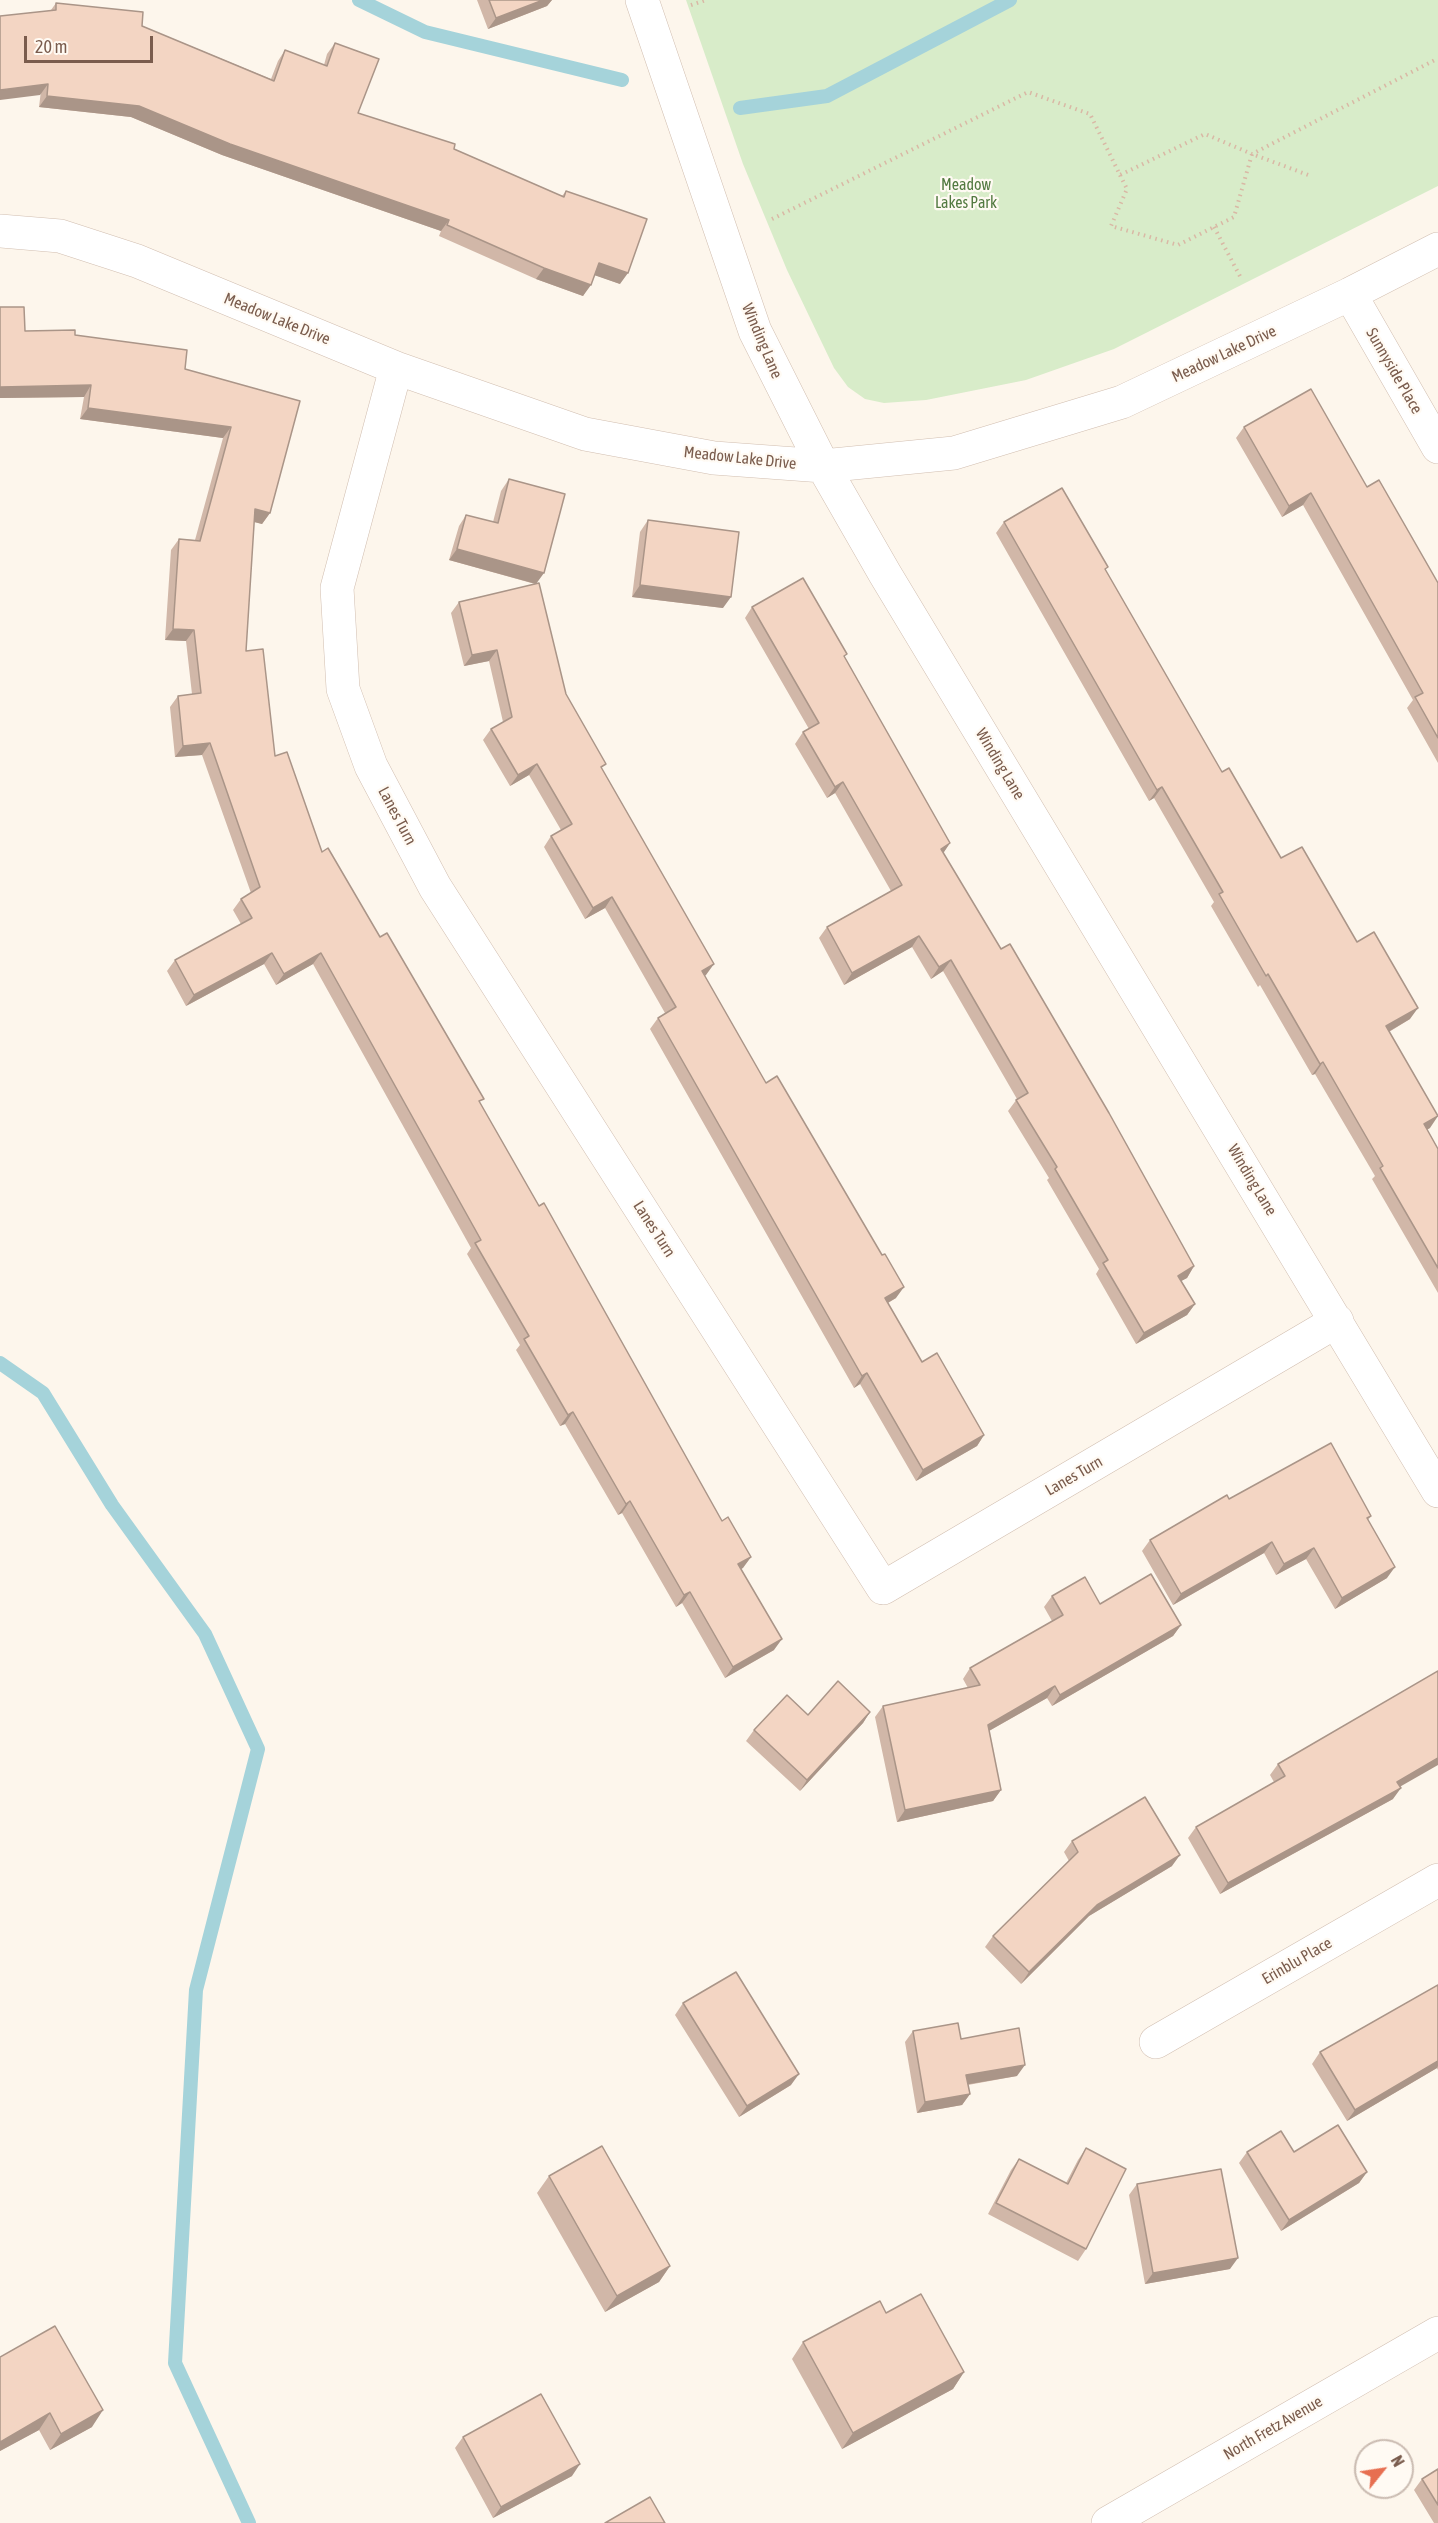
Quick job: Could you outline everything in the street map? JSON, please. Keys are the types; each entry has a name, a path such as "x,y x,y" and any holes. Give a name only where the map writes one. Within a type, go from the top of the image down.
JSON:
{"street":[{"name":"Winding Lane","path":"642,0 755,331 823,466 891,584 1438,1491"},
{"name":"Meadow Lake Drive","path":"0,231 60,236 137,261 396,368 585,434 714,458 823,466 954,453 1122,402 1350,294 1438,249"},
{"name":"Sunnyside Place","path":"1350,294 1438,447"},
{"name":"Lanes Turn","path":"396,368 337,588 343,689 371,766 435,886 883,1588 1337,1321"},
{"name":"Erinblu Place","path":"1156,2042 1438,1880"},
{"name":"North Fretz Avenue","path":"1108,2523 1438,2333"}],"path":[{"path":"691,5 706,0"},
{"path":"772,219 1028,92 1090,114 1127,189 1111,226 1178,245 1234,217 1252,154 1435,60 1438,61"},
{"path":"1120,174 1205,134 1311,176"},
{"path":"1214,227 1242,280"}],"green space":[{"name":"Meadow Lakes Park","path":"686,0 1438,0 1438,186 1114,349 1026,380 926,400 884,403 865,399 848,387 834,368 787,270 743,164"}],"building":[{"path":"489,0 543,0 496,18"},
{"path":"56,3 143,12 142,26 274,81 285,50 327,66 335,43 379,59 358,113 455,144 454,149 564,197 566,191 647,219 628,273 599,263 591,285 544,268 447,225 449,220 230,144 139,106 47,96 48,84 0,90 0,16 56,10"},
{"path":"0,307 24,307 25,331 75,330 75,335 187,350 185,369 300,401 270,513 255,509 246,651 263,649 275,756 287,752 322,852 328,848 380,937 387,933 484,1099 479,1101 539,1206 544,1203 722,1521 728,1517 751,1557 738,1564 782,1639 733,1667 690,1592 684,1595 630,1501 626,1504 573,1412 568,1415 524,1339 529,1336 475,1243 481,1240 321,953 284,974 272,953 194,995 175,960 252,918 241,899 260,887 210,743 183,746 178,696 201,693 194,630 173,629 179,539 200,541 231,427 88,408 91,385 0,387"},
{"path":"1311,389 1367,487 1379,480 1438,583 1438,738 1415,697 1423,693 1311,493 1289,506 1244,427"},
{"path":"509,479 565,494 544,573 457,549 466,515 498,523"},
{"path":"1062,488 1108,567 1105,569 1222,772 1229,768 1281,858 1302,847 1357,942 1374,932 1418,1008 1386,1026 1438,1116 1424,1124 1438,1149 1438,1268 1380,1168 1383,1166 1323,1062 1320,1064 1268,974 1266,976 1219,894 1223,892 1162,787 1157,790 1004,522"},
{"path":"648,520 739,532 731,597 640,585"},
{"path":"803,578 847,654 844,656 950,843 941,849 1001,949 1010,944 1109,1113 1194,1266 1178,1276 1195,1304 1144,1333 1103,1263 1108,1260 1055,1169 1057,1167 1016,1100 1028,1093 951,960 939,967 919,936 852,973 827,927 902,885 843,782 835,787 803,732 819,723 752,607"},
{"path":"539,583 566,694 606,764 601,767 714,964 702,971 766,1083 777,1076 882,1255 885,1254 904,1287 885,1298 922,1362 937,1353 984,1435 923,1470 867,1373 862,1376 658,1018 676,1007 612,897 593,908 551,836 572,824 537,764 518,775 491,729 512,717 497,650 472,655 459,602"},
{"path":"1331,1443 1371,1516 1367,1518 1395,1567 1342,1598 1314,1548 1284,1564 1272,1542 1181,1594 1150,1540 1227,1495 1229,1499"},
{"path":"1151,1574 1181,1625 1060,1695 1055,1686 988,1725 1001,1790 905,1810 883,1706 980,1685 970,1668 1063,1615 1052,1596 1085,1577 1100,1604"},
{"path":"1438,1671 1438,1758 1397,1782 1401,1788 1228,1883 1196,1827 1285,1776 1278,1764"},
{"path":"838,1681 870,1712 807,1780 754,1730 787,1695 808,1715"},
{"path":"1145,1797 1180,1855 1097,1905 1029,1972 993,1936 1078,1852 1072,1841"},
{"path":"736,1972 799,2074 747,2106 683,2003"},
{"path":"1438,1985 1438,2061 1355,2110 1320,2052"},
{"path":"958,2023 961,2039 1019,2028 1025,2065 966,2075 970,2094 925,2102 913,2031"},
{"path":"1338,2125 1367,2172 1289,2220 1247,2152 1281,2131 1294,2152"},
{"path":"602,2146 670,2266 617,2296 549,2176"},
{"path":"1086,2148 1126,2169 1086,2249 996,2203 1019,2159 1068,2184"},
{"path":"1221,2169 1238,2258 1153,2273 1137,2184"},
{"path":"921,2294 964,2372 853,2433 803,2342 880,2301 886,2313"},
{"path":"55,2326 103,2410 61,2434 50,2413 0,2442 0,2357"},
{"path":"541,2394 580,2464 501,2507 463,2437"},
{"path":"1438,2469 1438,2505 1422,2479"},
{"path":"650,2497 665,2523 605,2523"}],"waterway":[{"path":"359,0 425,32 622,80"},
{"path":"740,108 827,96 1010,0"},
{"path":"0,1363 43,1393 112,1505 205,1634 258,1749 196,1990 175,2363 249,2523"}]}
